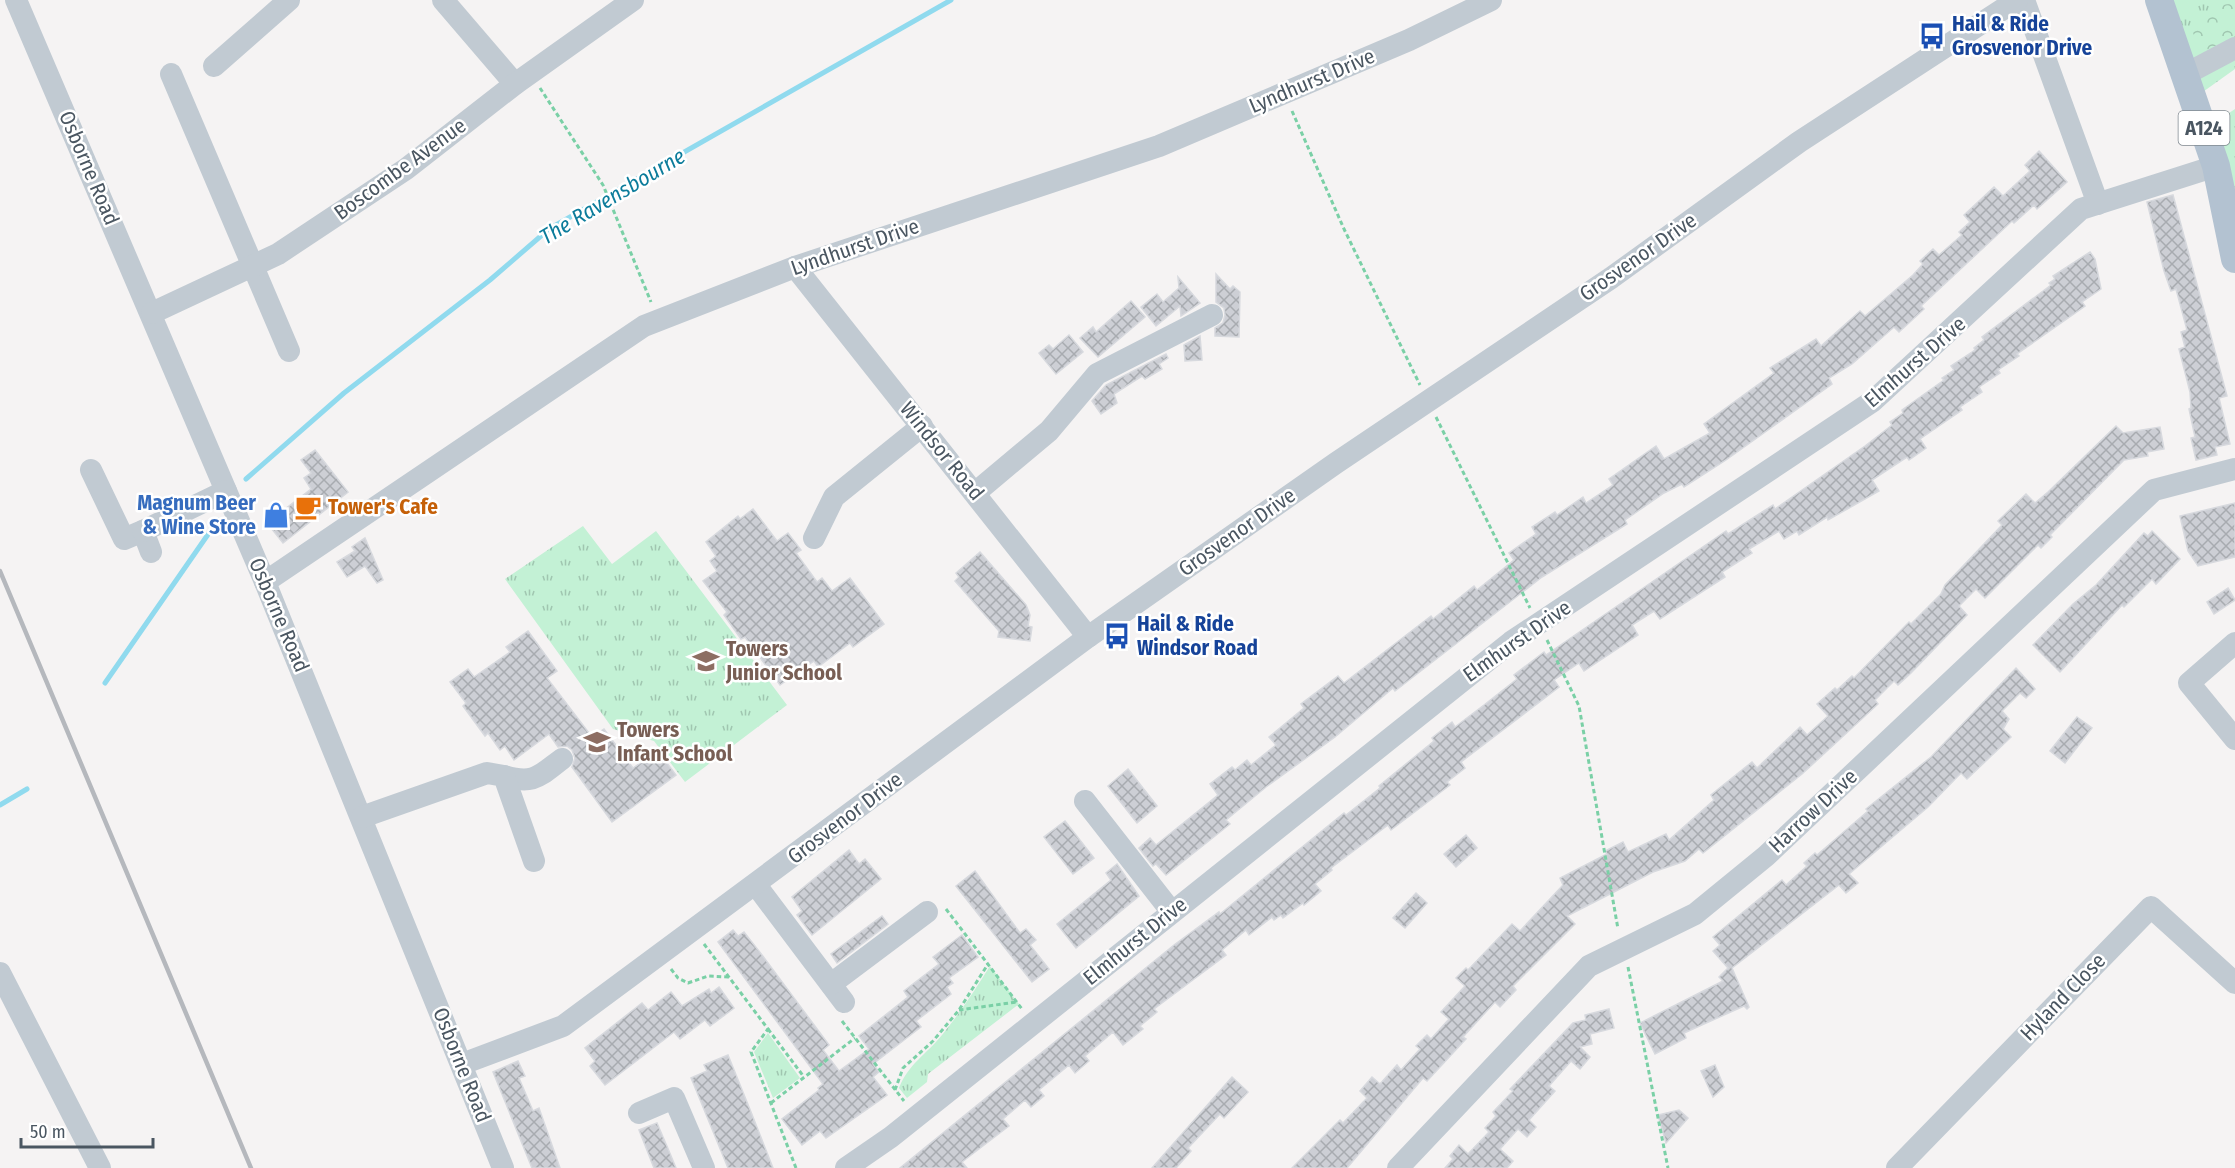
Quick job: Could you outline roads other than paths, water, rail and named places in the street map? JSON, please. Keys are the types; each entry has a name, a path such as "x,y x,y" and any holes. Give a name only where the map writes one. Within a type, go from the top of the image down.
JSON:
{"main road":[{"name":"A124","path":"2159,0 2216,166 2235,259"}],"street":[{"name":"Osborne Road","path":"16,0 152,313 265,582 503,1168"},
{"path":"214,66 289,0"},
{"path":"443,0 522,79"},
{"name":"Boscombe Avenue","path":"152,313 278,254 406,169 522,79 633,0"},
{"name":"Lyndhurst Drive","path":"265,582 644,327 795,267 1160,146 1409,40 1491,0"},
{"name":"Grosvenor Drive","path":"462,1064 563,1026 660,957 1088,637 1345,457 1611,278 1799,142 2017,0"},
{"path":"2024,0 2098,204"},
{"path":"2186,74 2235,48"},
{"path":"171,74 289,351"},
{"name":"Elmhurst Drive","path":"846,1168 916,1117 1510,642 1874,401 2081,209 2216,166"},
{"name":"Windsor Road","path":"795,267 1088,637"},
{"path":"975,493 1048,431 1097,374 1212,315"},
{"path":"814,538 834,497 922,426"},
{"name":"Harrow Drive","path":"1398,1168 1589,966 1695,914 1766,856 2154,490 2235,469"},
{"path":"92,470 124,539 226,491"},
{"path":"143,531 151,552"},
{"path":"2235,643 2189,683 2235,739"},
{"path":"362,817 487,773 525,782 534,780 562,759"},
{"path":"504,776 534,861"},
{"path":"1085,801 1171,911"},
{"path":"756,885 838,993 927,912"},
{"name":"Hyland Close","path":"1897,1168 2151,907 2235,983"},
{"path":"0,973 100,1168"},
{"path":"639,1113 674,1098 704,1168"}],"waterway":[{"name":"The Ravensbourne","path":"246,479 344,393 490,280 549,229 951,0"},
{"name":"The Ravensbourne","path":"105,683 218,520"},
{"name":"The Ravensbourne","path":"0,805 27,789"}],"railway":[{"path":"0,571 251,1168"}],"place":[{"name":"Hail & Ride Grosvenor Drive","path":"1932,36"},
{"name":"Tower's Cafe","path":"308,507"},
{"name":"Magnum Beer & Wine Store","path":"276,515"},
{"name":"Hail & Ride Windsor Road","path":"1117,636"},
{"name":"Towers Junior School","path":"706,661"},
{"name":"Towers Infant School","path":"597,742"}]}
